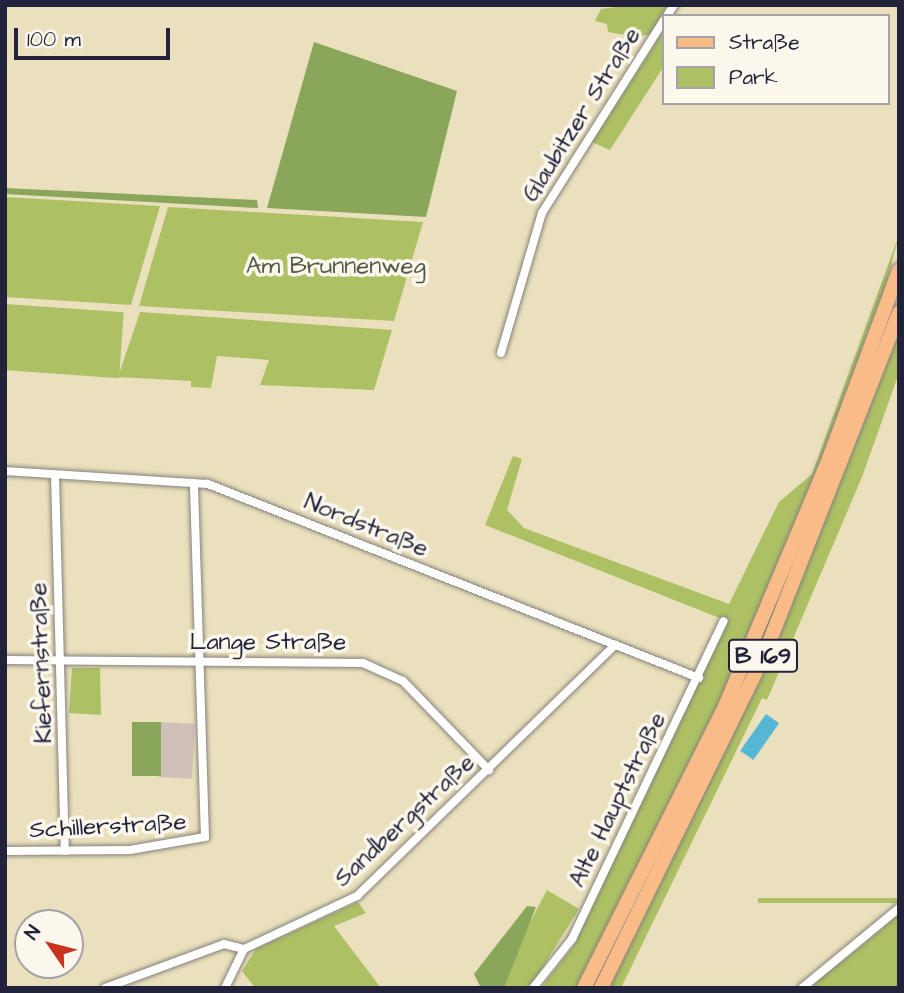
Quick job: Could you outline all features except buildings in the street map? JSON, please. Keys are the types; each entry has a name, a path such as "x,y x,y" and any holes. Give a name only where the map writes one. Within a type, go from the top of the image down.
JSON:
{"main road":[{"name":"B 169","path":"584,988 726,704 830,456 899,270"},
{"name":"B 169","path":"601,988 765,653 899,312"}],"street":[{"name":"Glaubitzer Straße","path":"501,353 542,213 662,24"},
{"name":"Nordstraße","path":"5,471 208,484 699,678"},
{"name":"Kiefernstraße","path":"55,475 65,851"},
{"path":"194,484 199,663"},
{"name":"Alte Hauptstraße","path":"533,988 572,939 724,621"},
{"name":"Sandbergstraße","path":"110,987 224,944 244,949 357,896 489,771 615,645"},
{"name":"Lange Straße","path":"5,660 363,663 403,681 489,771"},
{"name":"Schillerstraße","path":"5,851 65,851 197,842 206,830 199,663"},
{"path":"802,988 899,908"},
{"path":"225,988 244,949"}],"shaded area":[{"path":"161,722 195,724 192,779 158,777"}],"green space":[{"path":"631,5 668,5 650,34 637,37 608,32 607,24 595,21 601,9"},
{"path":"662,33 662,69 610,150 592,142"},
{"path":"314,42 457,91 426,217 267,208"},
{"path":"5,188 257,200 258,208 5,194"},
{"path":"5,197 160,206 131,305 5,297"},
{"name":"Am Brunnenweg","path":"168,207 423,222 394,321 139,306"},
{"path":"899,235 877,319 811,490 703,741 578,988 541,988 575,944 727,621 485,525 513,456 522,459 507,510 524,528 729,604 779,502 812,474"},
{"path":"5,304 124,312 119,378 5,370"},
{"name":"Am Brunnenweg","path":"140,312 392,330 374,390 260,385 269,360 217,356 211,388 191,387 191,381 118,377"},
{"path":"899,334 899,373 862,477 767,700 762,698 621,988 608,988 772,653"},
{"path":"72,668 100,668 101,715 69,713"},
{"path":"132,722 161,722 161,776 132,776"},
{"path":"547,890 579,909 536,978 526,988 504,988 511,959"},
{"path":"758,898 899,898 899,903 758,903"},
{"path":"358,902 366,913 334,926 381,988 255,988 242,971 256,949"},
{"path":"527,906 536,907 504,988 481,988 474,974"},
{"path":"899,914 899,988 809,988 865,943"}],"water":[{"path":"766,714 779,723 753,760 740,751"}]}
